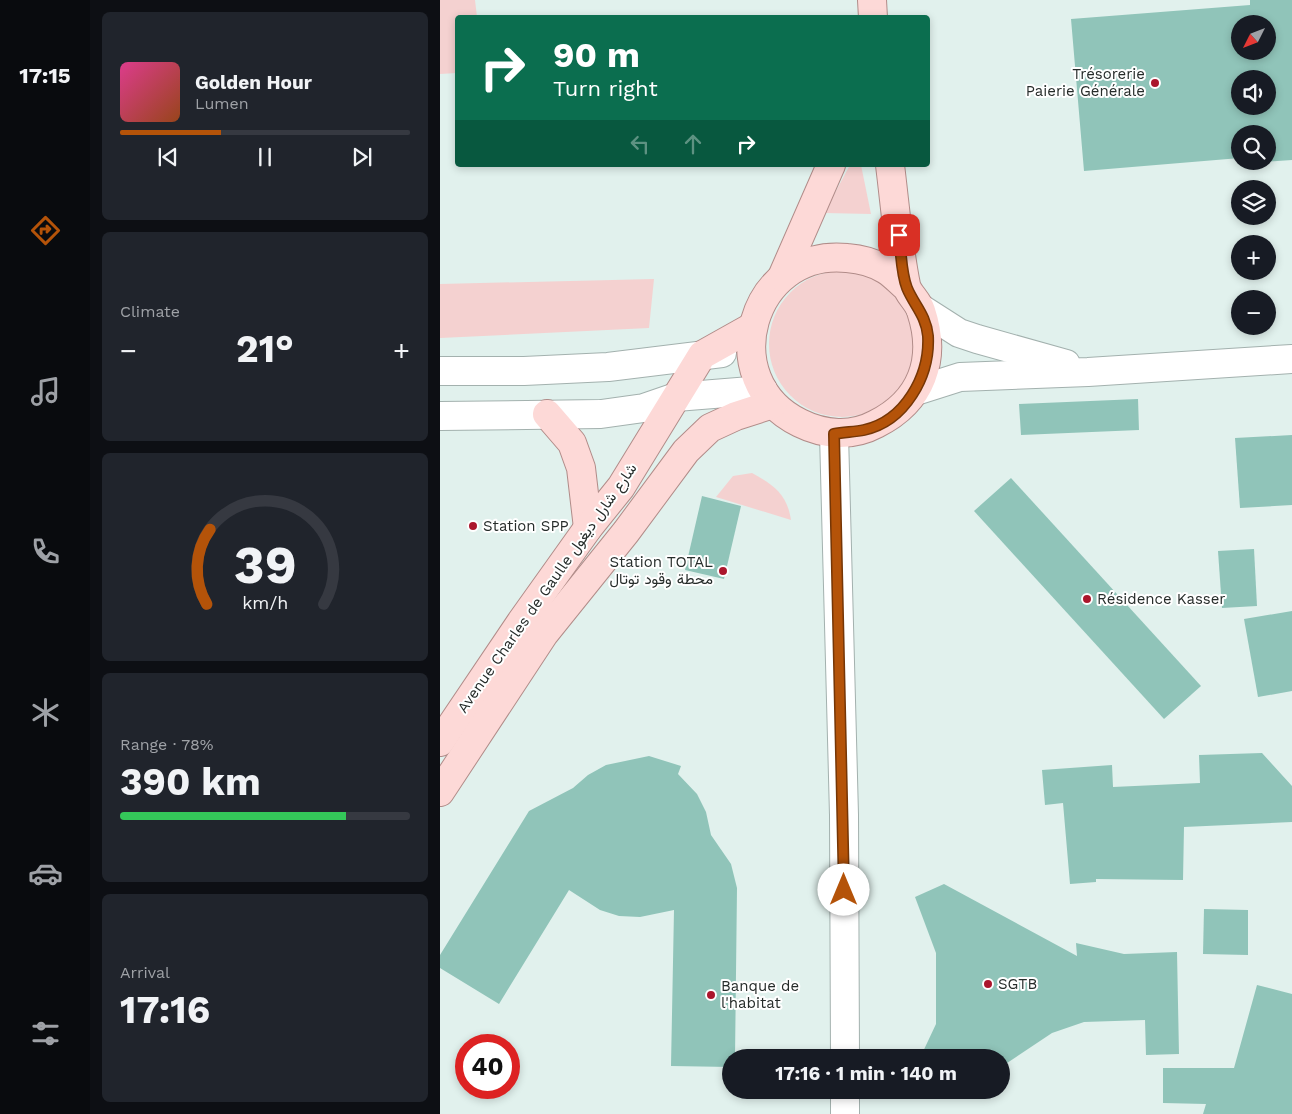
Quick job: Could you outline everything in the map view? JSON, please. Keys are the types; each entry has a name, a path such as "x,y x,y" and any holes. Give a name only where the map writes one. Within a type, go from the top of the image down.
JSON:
{"main road":[{"path":"872,0 873,15"},
{"path":"782,277 830,167"},
{"path":"890,167 913,298 928,336 926,364 916,391 895,415 866,430 834,434 811,429 791,419 768,397 754,370 751,338 763,299 782,277 806,262 833,256 860,259 886,270 913,298 959,332 977,339 1052,359 1088,372"},
{"name":"Avenue Charles de Gaulle شارع شارل ديغول","path":"440,742 521,622 588,528 621,487 702,355 751,338"},
{"path":"440,371 524,371 608,367 702,355"},
{"path":"916,391 960,377 1088,372 1292,359"},
{"path":"440,416 608,413 644,408 676,397 768,397"},
{"name":"Avenue Charles de Gaulle شارع شارل ديغول","path":"440,792 544,634 626,532 686,451 710,428 736,416 768,397"},
{"path":"547,414 572,443 581,468 588,528"},
{"path":"834,434 844,815 845,1049"},
{"path":"845,1099 846,1114"}],"shaded area":[{"path":"440,0 475,0 477,15 455,15 455,73 440,74"},
{"path":"849,167 861,167 871,214 824,213"},
{"path":"842,271 870,277 882,283 893,293 903,304 909,316 915,344 909,372 903,384 893,395 882,405 870,411 842,417 814,411 802,405 791,395 781,384 775,372 769,344 775,316 781,304 791,293 802,283 814,277"},
{"path":"654,279 649,328 440,338 440,284"},
{"path":"752,473 773,486 783,497 791,520 716,497 733,476"}],"building":[{"name":"Trésorerie Paierie Générale","path":"1250,0 1292,0 1292,160 1276,161 1276,125 1231,125 1231,159 1084,171 1071,19 1250,5"},
{"path":"1138,399 1139,430 1021,435 1019,404"},
{"path":"1292,435 1292,505 1240,508 1235,438"},
{"name":"Résidence Kasser","path":"1011,478 1201,686 1164,719 974,511"},
{"path":"702,496 741,506 724,579 685,570"},
{"path":"1254,549 1257,606 1222,608 1218,551"},
{"path":"1292,611 1292,691 1258,697 1244,619"},
{"path":"1262,753 1292,786 1292,822 1184,827 1183,880 1096,879 1096,882 1070,884 1063,803 1045,805 1042,770 1112,765 1113,787 1200,783 1199,755"},
{"path":"649,756 681,766 678,774 697,794 706,812 711,835 731,864 737,888 735,1049 722,1049 722,1067 671,1066 674,910 640,917 619,916 600,910 569,890 499,1004 440,968 440,955 529,811 573,788 588,775 606,765"},
{"path":"944,884 1077,956 1076,943 1124,954 1177,952 1179,1054 1146,1055 1145,1020 1084,1022 1052,1033 1010,1061 1010,1049 924,1049 936,1024 936,953 915,897"},
{"path":"1204,909 1248,910 1248,955 1203,954"},
{"path":"1257,985 1292,994 1292,1114 1203,1114 1206,1104 1163,1103 1163,1068 1234,1068"}],"place":[{"name":"Trésorerie Paierie Générale","path":"1155,83"},
{"name":"Station SPP","path":"473,526"},
{"name":"Station TOTAL محطة وقود توتال","path":"723,571"},
{"name":"Résidence Kasser","path":"1087,599"},
{"name":"SGTB","path":"988,984"},
{"name":"Banque de l'habitat","path":"711,995"}],"route":[{"path":"844,890 844,815 834,434 866,430 895,415 916,391 926,364 928,336 920,308 906,287 899,235"}]}
